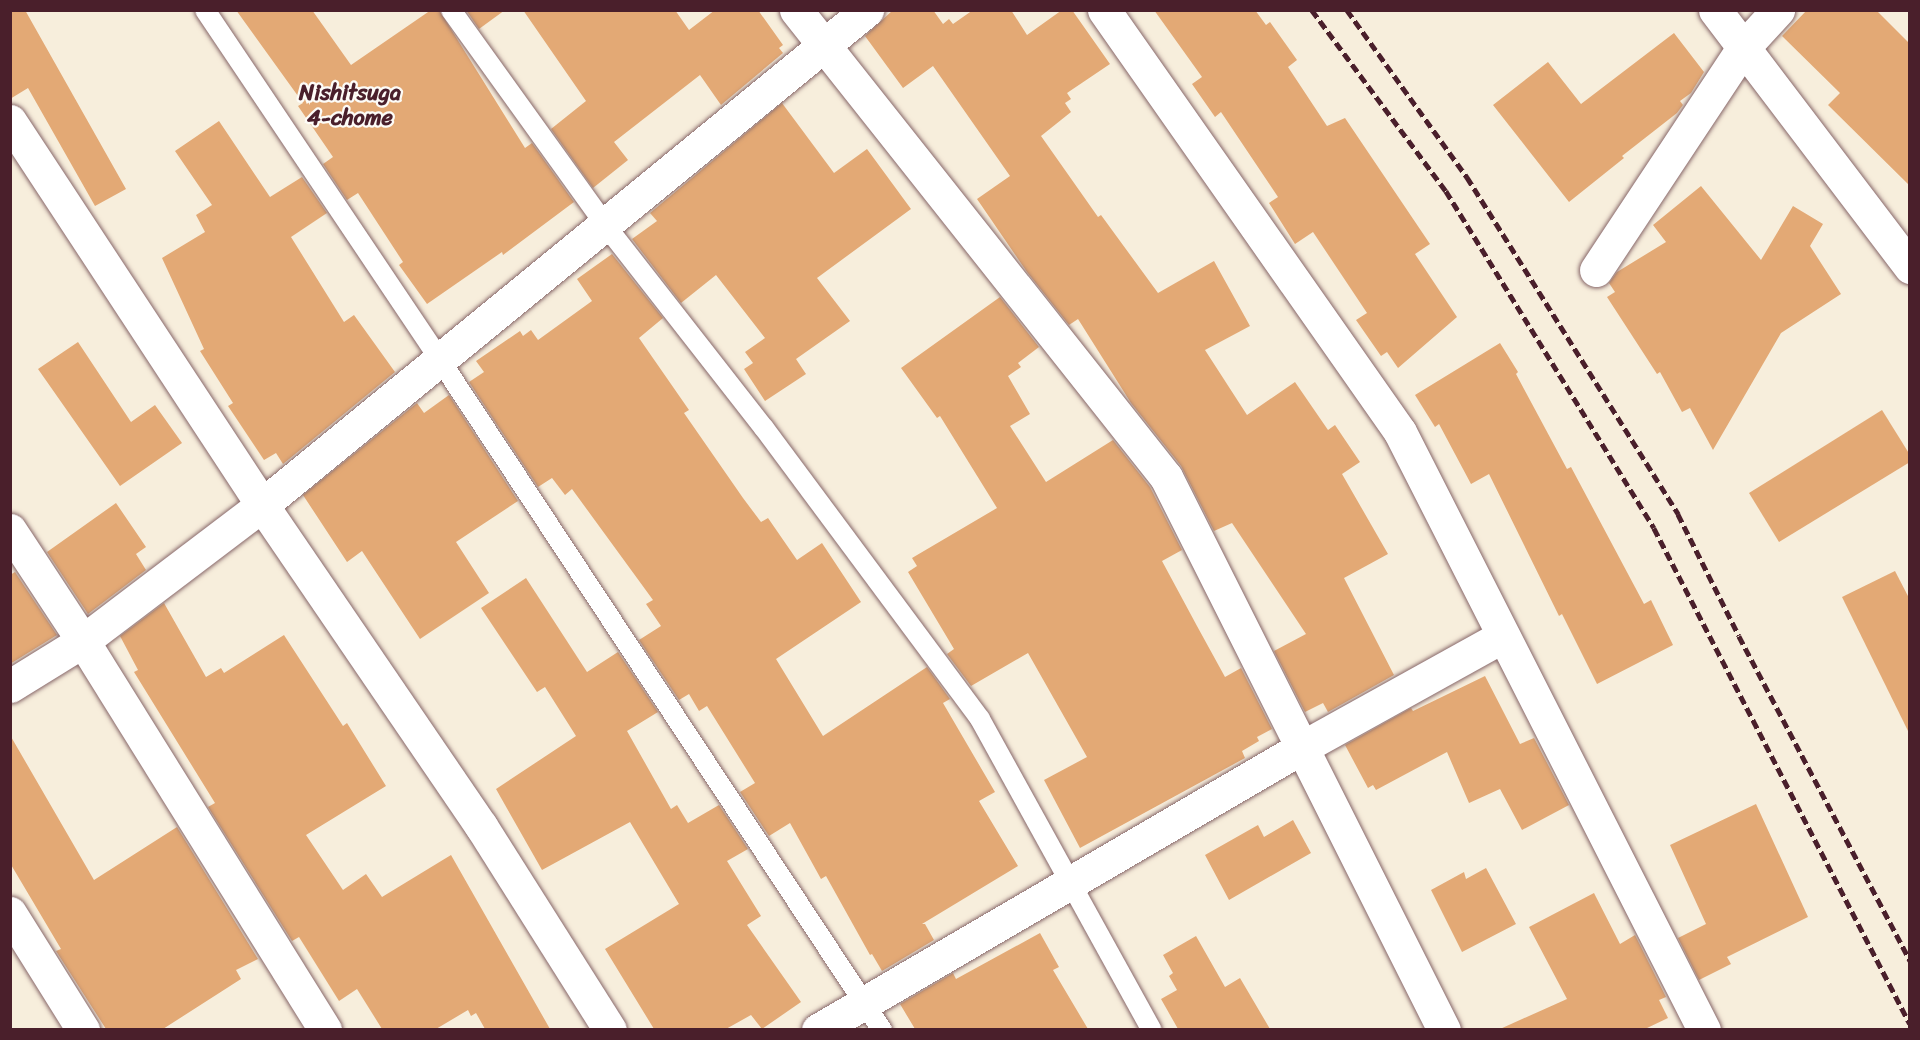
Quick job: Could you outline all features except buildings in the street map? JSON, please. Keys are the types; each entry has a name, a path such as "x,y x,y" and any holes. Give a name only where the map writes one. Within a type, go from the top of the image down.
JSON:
{"street":[{"path":"796,10 1166,477 1444,1029"},
{"path":"10,686 83,641 262,505 606,226 867,10"},
{"path":"1104,10 1400,432 1704,1029"},
{"path":"1715,10 1910,267"},
{"path":"1596,270 1743,48 1778,10"},
{"path":"10,121 262,505 481,826 610,1029"},
{"path":"10,530 83,641 325,1029"},
{"path":"818,1029 1301,748 1503,636"},
{"path":"10,913 83,1029"}],"lane":[{"path":"204,10 440,360 866,1001 882,1029"},
{"path":"451,10 606,226 764,428 980,719 1152,1029"}],"railway":[{"path":"1312,10 1446,191 1654,528 1910,1024"},
{"path":"1347,10 1467,177 1678,514 1739,636 1910,961"}],"district":[{"name":"Nishitsuga 4-chome","path":"350,104"}]}
